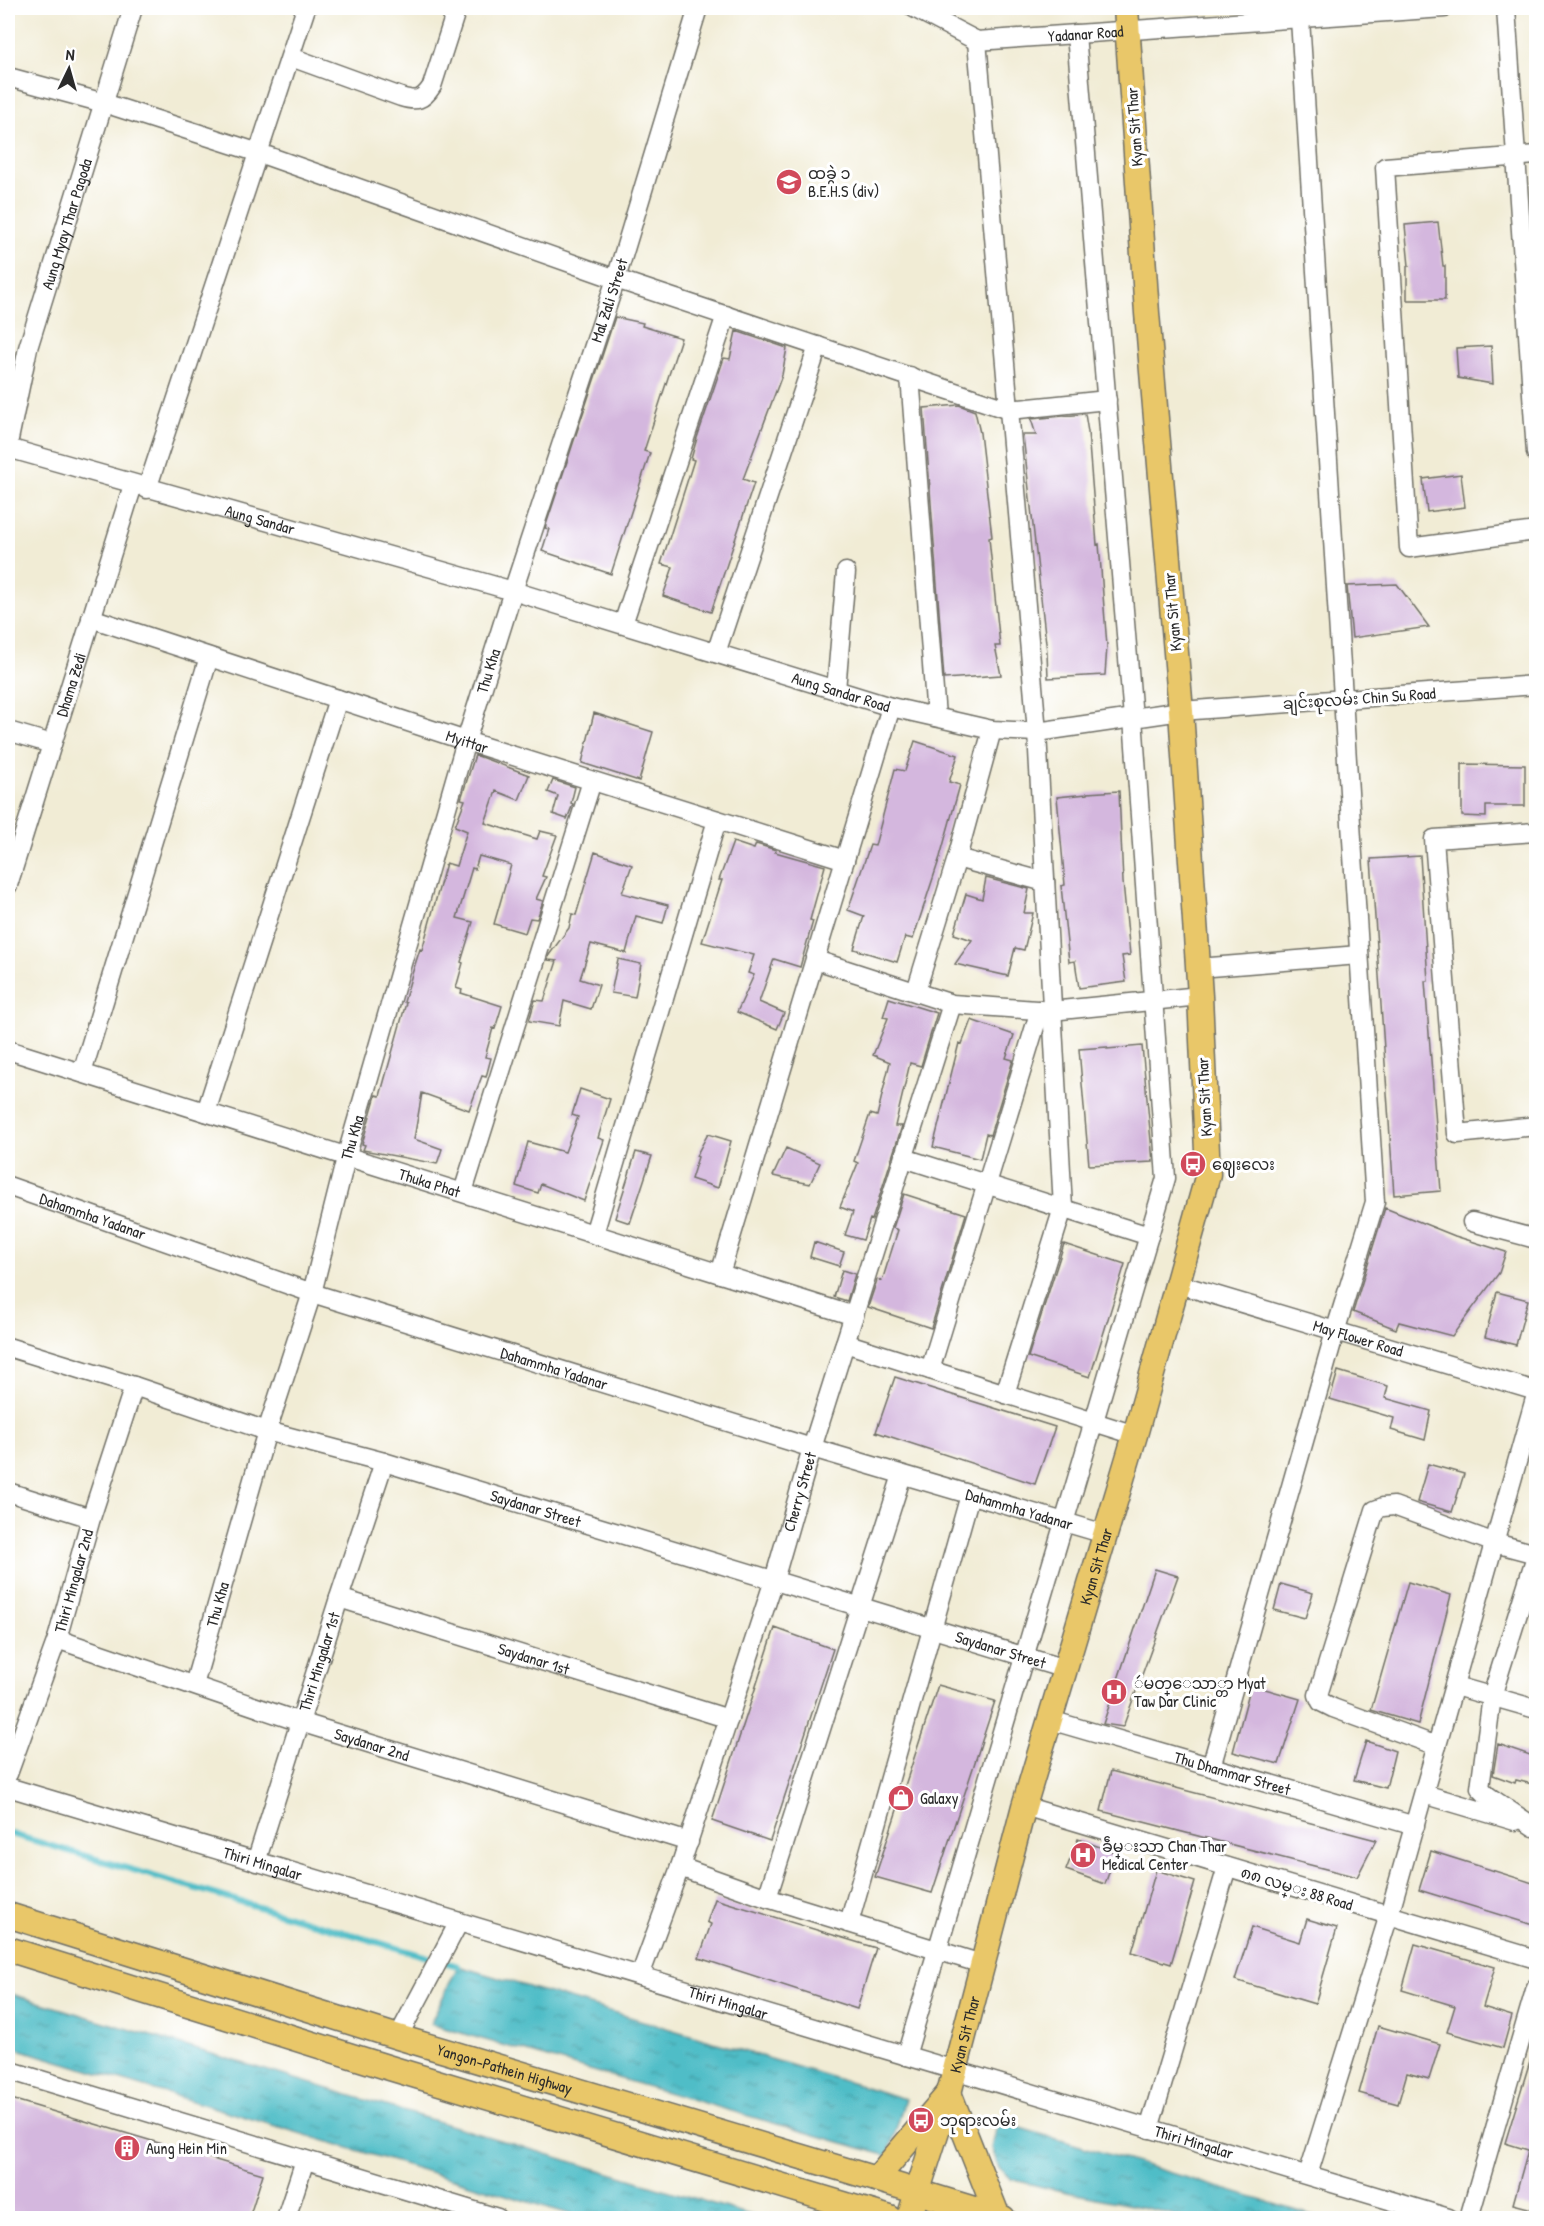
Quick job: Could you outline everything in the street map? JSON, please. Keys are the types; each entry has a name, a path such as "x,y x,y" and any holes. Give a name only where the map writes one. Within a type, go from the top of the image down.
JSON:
{"main road":[{"name":"Kyan Sit Thar","path":"909,2218 951,2082 1024,1806 1135,1435 1208,1174 1200,996 1180,711 1147,313 1126,19"},
{"name":"Yangon-Pathein Highway","path":"8,1915 398,2037 1000,2218"},
{"name":"Yangon-Pathein Highway","path":"8,1948 848,2212 890,2218"},
{"path":"876,2179 951,2082"},
{"path":"951,2082 1000,2218"}],"street":[{"name":"Aung Myay Thar Pagoda","path":"8,446 28,348 133,8"},
{"name":"Dhama Zedi","path":"8,885 91,618 259,153 306,8"},
{"path":"291,57 401,97 418,100 425,97 432,86 457,8"},
{"name":"Mal Zali Street","path":"513,591 616,279 698,8"},
{"path":"914,8 977,41 1037,732 1044,882 1046,1011 1063,1208 1005,1394"},
{"name":"Yadanar Road","path":"977,41 1076,34 1126,19 1444,8"},
{"path":"1506,8 1536,453"},
{"path":"1211,1767 1335,1332 1375,1202 1298,13"},
{"path":"906,2056 1166,1178 1133,718 1076,34"},
{"path":"8,77 104,103 259,153 616,279 1009,410 1107,400"},
{"path":"1536,155 1385,167 1409,548 1536,531"},
{"path":"623,624 726,315"},
{"path":"716,653 818,346"},
{"path":"910,376 936,717"},
{"name":"Aung Sandar","path":"8,446 140,487 513,591"},
{"path":"836,690 846,572"},
{"name":"Aung Sandar Road","path":"513,591 891,707 992,730 1037,732 1180,711"},
{"name":"Thu Kha","path":"194,1684 267,1431 312,1293 346,1158 466,741 513,591"},
{"name":"Myittar","path":"91,618 466,741 845,860"},
{"path":"82,1073 209,657"},
{"name":"ချင်းစုလမ်း Chin Su Road","path":"1180,711 1536,685"},
{"path":"206,1112 338,699"},
{"path":"720,1274 891,707"},
{"path":"916,991 957,858 992,730"},
{"path":"8,731 52,744"},
{"path":"463,1192 592,781"},
{"path":"594,1234 717,820"},
{"path":"1536,832 1434,839 1457,1134 1536,1126"},
{"path":"957,858 1044,882"},
{"path":"1198,968 1359,955"},
{"path":"816,960 952,1004 1046,1011 1200,996"},
{"name":"Cherry Street","path":"640,1976 689,1842 774,1580 812,1448 952,1004"},
{"path":"930,1370 987,1184 1046,1011"},
{"name":"Thuka Phat","path":"8,1050 854,1316"},
{"path":"904,1158 1149,1236"},
{"name":"Dahammha Yadanar","path":"8,1185 312,1293 812,1448 1105,1534"},
{"path":"1472,1222 1536,1239"},
{"name":"May Flower Road","path":"1178,1284 1536,1393"},
{"path":"845,1343 1135,1435"},
{"name":"Saydanar Street","path":"8,1347 267,1431 384,1462 1065,1669"},
{"name":"Thiri Mingalar 2nd","path":"8,1774 57,1639 91,1518 134,1386"},
{"path":"1308,2175 1425,1794 1536,1393"},
{"name":"Thiri Mingalar 1st","path":"256,1862 384,1462"},
{"path":"767,1898 902,1475"},
{"path":"8,1492 91,1518"},
{"path":"849,1923 970,1495"},
{"path":"1437,1746 1333,1708 1321,1702 1317,1695 1376,1510 1383,1507 1394,1506 1495,1543 1536,1555 1492,1696 1480,1788 1488,1797 1535,1827"},
{"name":"Saydanar 1st","path":"339,1598 729,1719"},
{"name":"Saydanar 2nd","path":"57,1639 300,1722 689,1842"},
{"path":"1455,1686 1536,1709"},
{"name":"Thu Dhammar Street","path":"1050,1720 1415,1826"},
{"name":"Thiri Mingalar","path":"8,1787 906,2056 951,2082 1149,2129 1449,2218"},
{"path":"1425,1794 1535,1827"},
{"name":"၈၈ လမ္း 88 Road","path":"1024,1806 1536,1959"},
{"path":"680,1867 767,1898 982,1964"},
{"path":"1149,2129 1227,1867"},
{"path":"398,2037 459,1922"},
{"path":"1469,2218 1536,1987"},
{"path":"8,2070 498,2218"},
{"path":"286,2218 304,2160"}],"water":[{"path":"458,1966 905,2099 888,2156 430,2024"},
{"path":"8,1993 760,2218 583,2218 8,2046"},
{"path":"1010,2125 1321,2218 1185,2218 1011,2179 999,2168 992,2148 996,2130 1001,2126"}],"building":[{"path":"1438,222 1443,266 1445,266 1445,300 1407,300 1407,266 1409,266 1405,225"},
{"path":"615,317 643,323 642,326 681,338 644,451 650,453 611,574 542,551 549,529 545,528"},
{"path":"736,331 787,348 782,375 743,479 754,483 711,612 663,596 673,567 661,564 694,460 691,459 697,438 724,358 730,359"},
{"path":"1491,346 1493,384 1458,378 1456,348"},
{"path":"959,405 975,411 980,433 992,537 989,538 1000,646 995,646 1001,675 944,679 924,408"},
{"path":"1085,414 1107,646 1105,675 1048,678 1023,435 1036,435 1031,419"},
{"path":"1461,474 1465,507 1427,512 1423,479"},
{"path":"1397,584 1429,627 1352,638 1347,586"},
{"path":"594,713 653,732 639,781 582,763"},
{"path":"915,741 958,755 949,782 960,785 940,857 913,939 905,937 897,962 854,949 864,916 848,910 870,845 875,846 895,769 905,771"},
{"path":"475,755 529,775 519,800 496,791 485,823 537,839 540,831 557,835 542,876 546,877 536,899 543,901 537,919 530,918 525,933 494,924 511,865 479,856 475,869 472,868 457,918 473,922 456,988 462,990 461,993 502,1006 485,1057 491,1058 486,1077 482,1076 469,1110 422,1093 414,1139 442,1149 437,1164 363,1150 365,1145 362,1144 376,1095 380,1096 406,1003 404,1002 420,949 422,950 446,863 456,866 467,831 455,826 465,800 461,799"},
{"path":"1462,764 1525,765 1525,806 1486,806 1486,817 1462,816"},
{"path":"553,780 575,787 571,803 573,804 567,819 553,814 558,796 548,792"},
{"path":"1119,791 1123,882 1130,955 1122,956 1126,982 1079,988 1075,961 1069,962 1061,886 1065,885 1057,797"},
{"path":"733,842 754,849 756,844 776,850 775,852 825,866 800,967 774,959 759,1002 784,1013 777,1029 737,1012 754,975 748,973 754,955 702,942 722,880 719,880"},
{"path":"595,852 632,865 622,893 668,905 663,923 636,916 626,953 591,944 580,979 599,985 591,1009 564,1001 559,1026 529,1021 535,1000 544,1001 557,961 548,960 549,955 569,928 572,914 576,915"},
{"path":"1420,856 1428,981 1425,981 1441,1191 1394,1195 1371,859"},
{"path":"986,878 1029,889 1024,913 1033,913 1024,950 1015,948 1008,976 955,964 972,940 954,934 966,894 982,899"},
{"path":"618,959 641,964 635,997 611,993"},
{"path":"889,998 937,1013 921,1066 910,1063 895,1126 902,1126 872,1220 870,1219 863,1240 845,1235 853,1212 840,1207 858,1163 854,1161 870,1114 877,1116 890,1062 873,1055 888,1018 883,1017"},
{"path":"971,1020 1014,1035 1006,1058 1013,1060 990,1135 986,1134 980,1159 933,1147 959,1043 962,1044"},
{"path":"1142,1046 1153,1162 1089,1165 1079,1049"},
{"path":"580,1089 610,1099 598,1138 604,1140 584,1201 541,1184 538,1193 516,1186 528,1142 565,1152 578,1117 572,1115"},
{"path":"708,1134 731,1141 718,1188 691,1179 698,1157 696,1156"},
{"path":"786,1148 820,1163 810,1184 773,1176"},
{"path":"636,1152 652,1156 630,1223 615,1218"},
{"path":"904,1194 966,1214 931,1328 868,1307 877,1280 882,1281 898,1230 893,1228"},
{"path":"1385,1208 1455,1236 1506,1252 1499,1273 1452,1336 1399,1322 1396,1329 1353,1312"},
{"path":"814,1242 844,1252 839,1266 810,1257"},
{"path":"1064,1244 1125,1264 1090,1377 1028,1357"},
{"path":"842,1270 855,1274 847,1301 834,1297"},
{"path":"1497,1292 1528,1300 1516,1345 1485,1337"},
{"path":"1338,1371 1388,1386 1385,1398 1431,1411 1425,1440 1391,1430 1394,1418 1330,1399"},
{"path":"895,1377 1055,1427 1035,1484 876,1432"},
{"path":"1428,1464 1464,1474 1452,1512 1417,1502"},
{"path":"1155,1569 1178,1576 1123,1727 1103,1724"},
{"path":"1408,1582 1451,1595 1418,1724 1371,1710"},
{"path":"1281,1584 1313,1593 1305,1618 1274,1610"},
{"path":"775,1628 833,1649 770,1841 712,1821"},
{"path":"938,1685 995,1701 932,1893 875,1877"},
{"path":"1251,1685 1300,1699 1279,1764 1233,1752"},
{"path":"1366,1741 1395,1751 1386,1788 1354,1780"},
{"path":"1498,1744 1536,1757 1536,1785 1516,1780 1515,1783 1493,1775"},
{"path":"1111,1771 1376,1840 1357,1877 1101,1811"},
{"path":"1078,1839 1116,1853 1105,1884 1066,1870"},
{"path":"1431,1851 1536,1884 1536,1926 1419,1890"},
{"path":"1156,1870 1195,1882 1171,1964 1132,1952"},
{"path":"715,1899 876,1948 857,2009 699,1958 711,1924 707,1922"},
{"path":"1307,1919 1337,1928 1315,2004 1235,1980 1252,1927 1300,1942"},
{"path":"1415,1944 1495,1967 1483,2007 1512,2016 1503,2048 1447,2032 1455,2006 1402,1990"},
{"path":"1378,2026 1440,2044 1429,2079 1407,2073 1398,2104 1359,2093"},
{"path":"1533,2051 1536,2052 1536,2210 1513,2204 1528,2150 1505,2143"},
{"name":"Aung Hein Min","path":"8,2098 263,2174 249,2218 8,2218"}],"waterway":[{"path":"8,1833 458,1966"}],"place":[{"name":"ထခွဲ ၁ B.E.H.S (div)","path":"789,182"},
{"name":"ဈေးလေး","path":"1193,1164"},
{"name":"ဴမတ္ေသာ္တာ Myat Taw Dar Clinic","path":"1114,1692"},
{"name":"Galaxy","path":"901,1798"},
{"name":"ခဵမ္းသာ Chan Thar Medical Center","path":"1083,1855"},
{"name":"ဘုရားလမ်း","path":"921,2120"},
{"name":"Aung Hein Min","path":"127,2148"}]}
